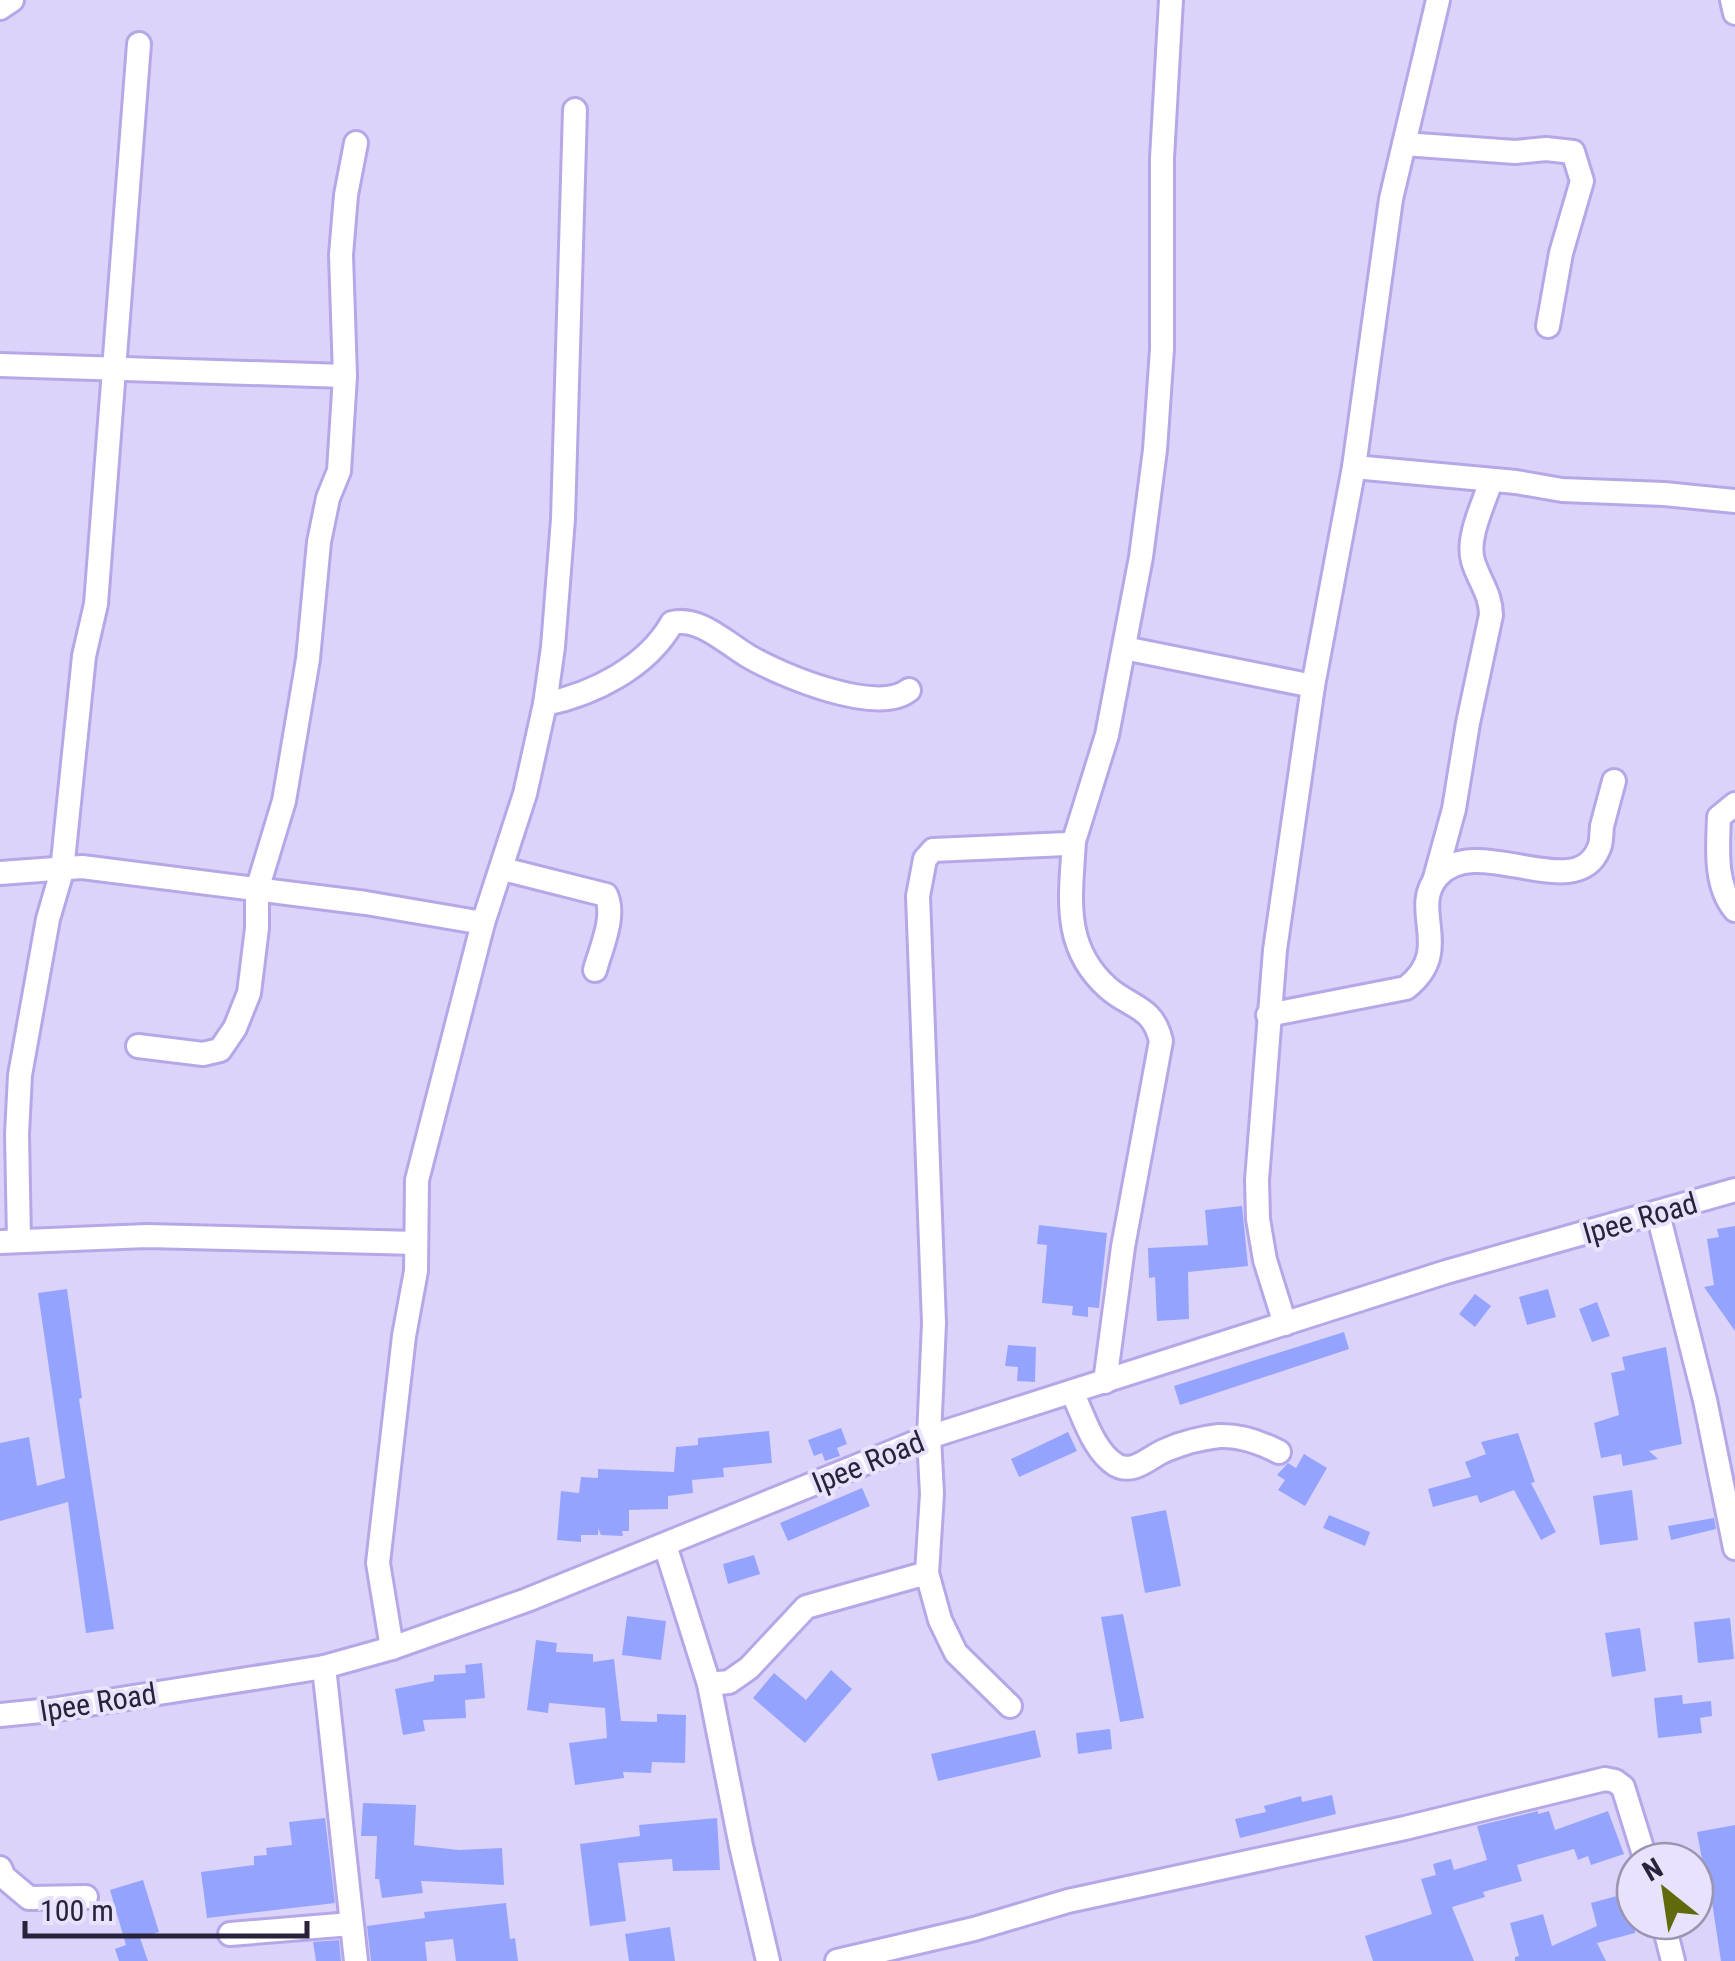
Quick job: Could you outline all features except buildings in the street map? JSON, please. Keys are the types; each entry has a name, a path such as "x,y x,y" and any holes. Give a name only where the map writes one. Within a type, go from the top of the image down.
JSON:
{"street":[{"path":"0,8 12,0"},
{"path":"1105,1382 1122,1246 1161,1041 1158,1026 1147,1013 1108,988 1088,962 1069,908 1074,841 1106,735 1124,648 1141,557 1154,450 1162,349 1162,158 1171,0"},
{"path":"1285,1324 1258,1219 1268,1014 1312,686 1354,466 1391,199 1438,0"},
{"path":"1732,0 1735,13"},
{"path":"140,44 96,604 84,656 62,871 48,919 20,1075 9,1242 147,1236 416,1243"},
{"path":"392,1648 378,1563 404,1336 416,1271 417,1180 483,923 525,794 545,704 564,520 564,396 574,110"},
{"path":"138,1046 203,1054 220,1050 235,1028 249,993 257,890 284,802 308,659 319,542 338,470 345,376 341,255 346,195 356,143"},
{"path":"1404,144 1530,153 1546,149 1573,152 1582,181 1561,253 1548,326"},
{"path":"0,365 345,376"},
{"path":"1354,466 1617,494 1735,501"},
{"path":"1268,1014 1406,988 1430,962 1430,892 1454,809 1492,615 1491,600 1472,559 1491,481"},
{"path":"545,704 582,697 625,670 660,642 672,622 681,620 698,625 766,666 861,699 893,699 909,690"},
{"path":"1124,648 1312,686"},
{"path":"1435,878 1446,869 1471,862 1494,860 1561,872 1588,863 1599,849 1614,781"},
{"path":"1735,804 1720,816 1718,834 1721,888 1735,910"},
{"path":"1010,1706 956,1653 940,1620 927,1572 934,1323 918,896 924,859 941,848 1074,841"},
{"path":"0,873 82,868 366,903 483,923"},
{"path":"503,869 606,894 610,907 608,922 595,970"},
{"name":"Ipee Road","path":"0,1715 324,1667 392,1648 665,1546 929,1436 1446,1272 1735,1190"},
{"path":"1658,1214 1705,1400 1735,1548"},
{"path":"1072,1392 1096,1441 1113,1463 1122,1468 1146,1462 1176,1446 1221,1436 1243,1438 1278,1452"},
{"path":"665,1546 709,1684 740,1846 768,1961"},
{"path":"709,1684 729,1682 750,1668 806,1607 927,1572"},
{"path":"324,1667 356,1961"},
{"path":"837,1961 974,1929 1068,1901 1404,1828 1605,1779 1622,1787 1640,1841"},
{"path":"0,1868 4,1877 28,1898 86,1897"},
{"path":"230,1934 351,1924"}]}
